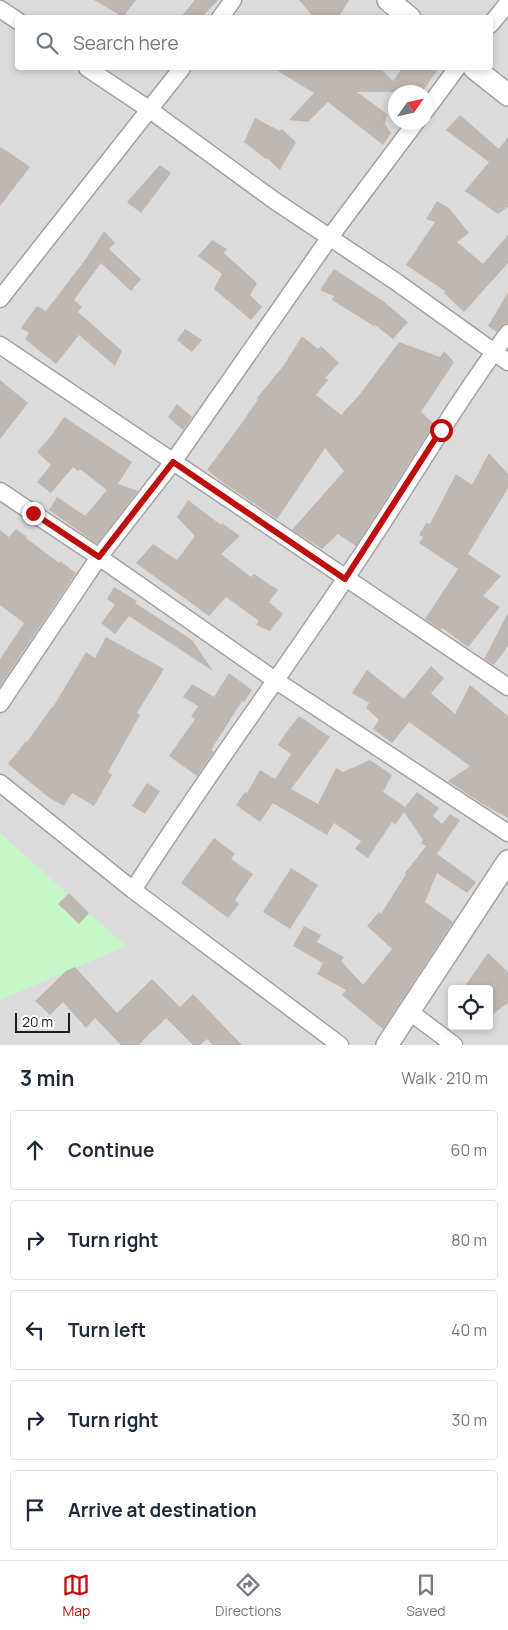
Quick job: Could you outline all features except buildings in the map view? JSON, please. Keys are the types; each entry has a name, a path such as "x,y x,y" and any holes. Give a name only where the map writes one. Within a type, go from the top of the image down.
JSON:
{"street":[{"path":"222,15 233,0"},
{"path":"388,0 406,15"},
{"path":"493,21 508,3"},
{"path":"0,9 15,19"},
{"path":"90,70 150,110 276,201 395,281 508,362"},
{"path":"0,299 180,70"},
{"path":"433,101 456,70"},
{"path":"477,70 508,95"},
{"path":"0,704 99,557 173,462 330,237 410,130"},
{"path":"133,890 345,579 435,439 508,334"},
{"path":"0,345 508,687"},
{"path":"0,491 99,557 275,680 508,833"},
{"path":"0,783 133,890 340,1045"},
{"path":"386,1045 410,1012 508,861"},
{"path":"410,1012 454,1045"}],"shaded area":[{"path":"0,0 508,0 508,1045 0,1045"}],"green space":[{"path":"0,833 126,946 0,1000"}],"route":[{"path":"33,513 99,557 173,462 345,579 363,554 441,430"}]}
